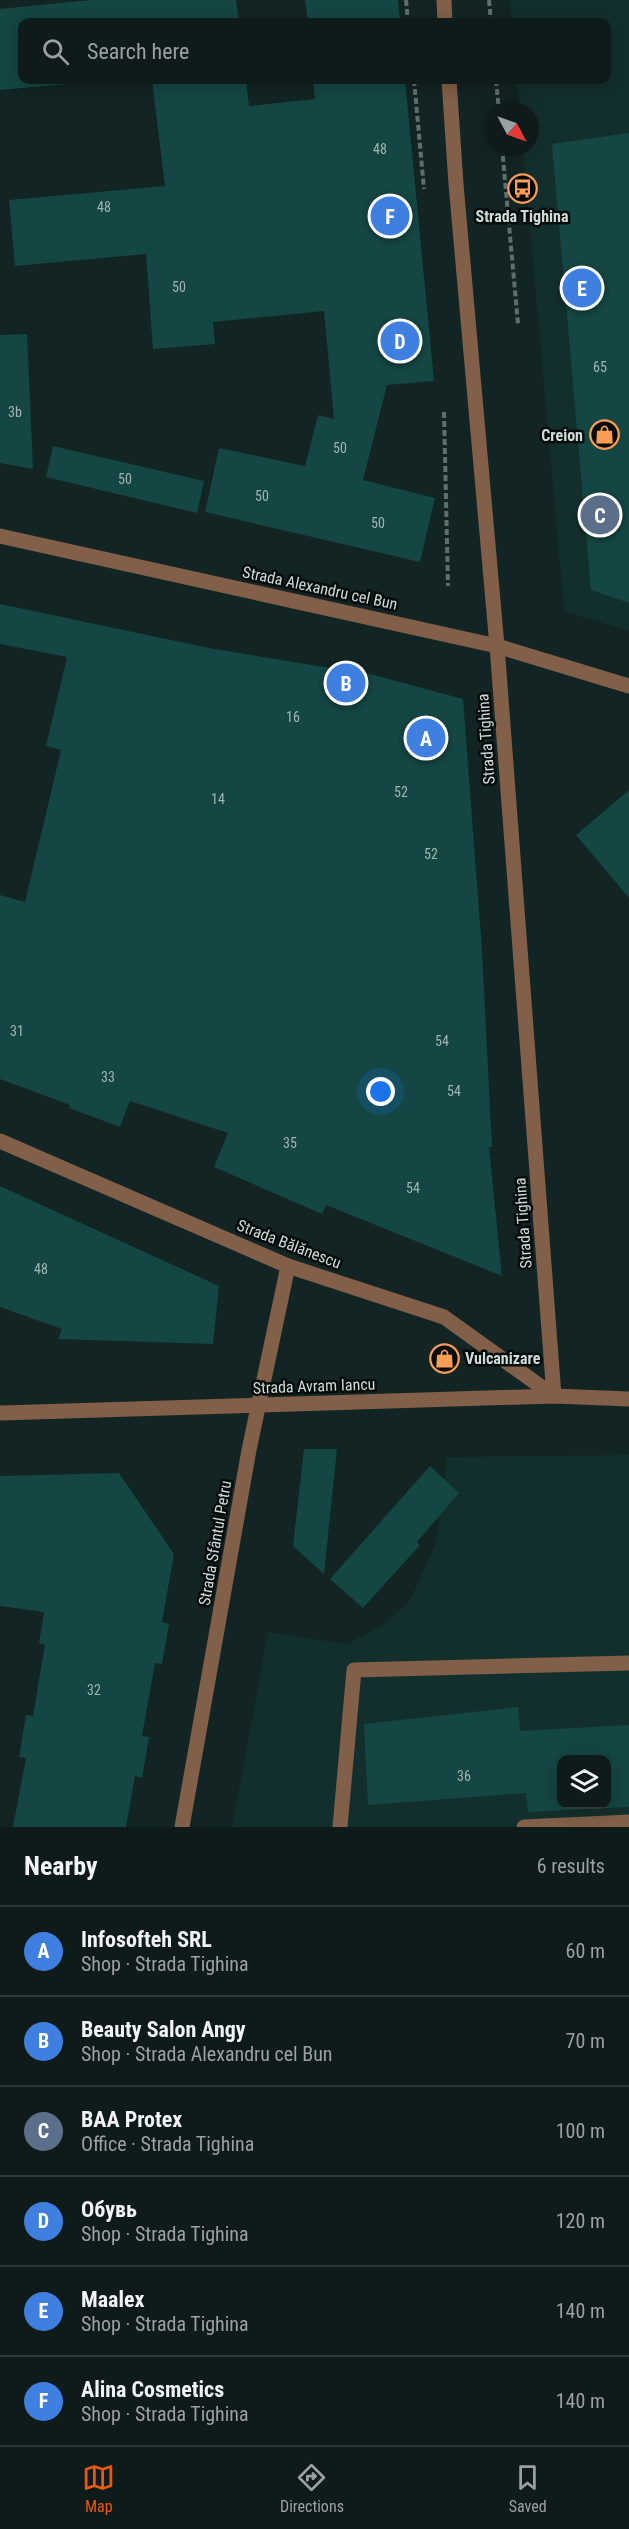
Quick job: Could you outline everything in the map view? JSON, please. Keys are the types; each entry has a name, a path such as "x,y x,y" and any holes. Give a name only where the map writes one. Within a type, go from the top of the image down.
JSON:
{"street":[{"path":"444,0 445,18"},
{"name":"Strada Tighina","path":"449,84 497,646 554,1396"},
{"name":"Strada Alexandru cel Bun","path":"0,536 497,646 629,686"},
{"name":"Strada Bălănescu","path":"0,1141 288,1266 444,1317 554,1396"},
{"name":"Strada Sfântul Petru","path":"182,1827 258,1406 288,1266"},
{"name":"Strada Avram Iancu","path":"0,1413 554,1396 629,1399"},
{"path":"340,1827 354,1670 629,1663"},
{"path":"524,1827 629,1822"}],"path":[{"path":"406,0 408,18"},
{"path":"489,0 491,18"},
{"path":"414,84 425,198"},
{"path":"496,84 498,102"},
{"path":"503,156 518,324"},
{"path":"444,410 448,586"}],"shaded area":[{"path":"510,0 629,0 629,631 564,611 524,156 539,156 539,102 519,102 517,84 611,84 611,18 512,18"},
{"path":"629,1455 629,1827 232,1827 268,1632 347,1644 383,1625 409,1602 436,1543 447,1457"}],"building":[{"path":"91,0 236,0 238,18 18,18 18,84 67,84 0,90 0,9"},
{"path":"305,0 398,0 400,18 307,18"},
{"path":"152,84 246,84 249,106 315,99 313,84 405,84 434,381 387,385 363,480 435,498 420,562 205,512 219,448 305,466 318,415 334,419 324,311 213,322 215,344 153,349 146,254 15,266 9,200 165,186"},
{"path":"629,133 629,603 591,590 552,144"},
{"path":"27,334 33,469 0,463 0,335"},
{"path":"53,446 204,481 197,513 46,477"},
{"path":"0,604 209,648 336,669 337,665 463,699 482,950 492,1147 489,1147 502,1276 326,1205 322,1214 214,1167 228,1133 130,1101 120,1127 69,1108 70,1105 0,1079 0,895 25,902 61,750 46,746 67,657 0,644"},
{"path":"629,790 629,898 576,835"},
{"path":"0,1186 219,1286 213,1344 58,1339 62,1329 0,1307"},
{"path":"304,1449 337,1449 324,1574 293,1546"},
{"path":"430,1466 459,1493 417,1542 420,1545 363,1608 330,1579"},
{"path":"119,1473 174,1554 162,1622 169,1624 162,1664 155,1663 142,1736 149,1737 142,1778 135,1776 126,1827 13,1827 26,1758 19,1757 26,1715 33,1716 45,1644 39,1644 44,1612 0,1606 0,1476"},
{"path":"518,1707 520,1731 629,1725 629,1807 611,1808 611,1755 557,1755 557,1809 589,1809 528,1812 526,1793 368,1805 364,1724"}],"place":[{"name":"Strada Tighina","path":"522,188"},
{"name":"Alina Cosmetics","path":"390,216"},
{"name":"Maalex","path":"582,288"},
{"name":"Обувь","path":"400,341"},
{"name":"Creion","path":"604,435"},
{"name":"BAA Protex","path":"600,515"},
{"name":"Beauty Salon Angy","path":"346,683"},
{"name":"Infosofteh SRL","path":"426,738"},
{"name":"Vulcanizare","path":"444,1358"}]}
